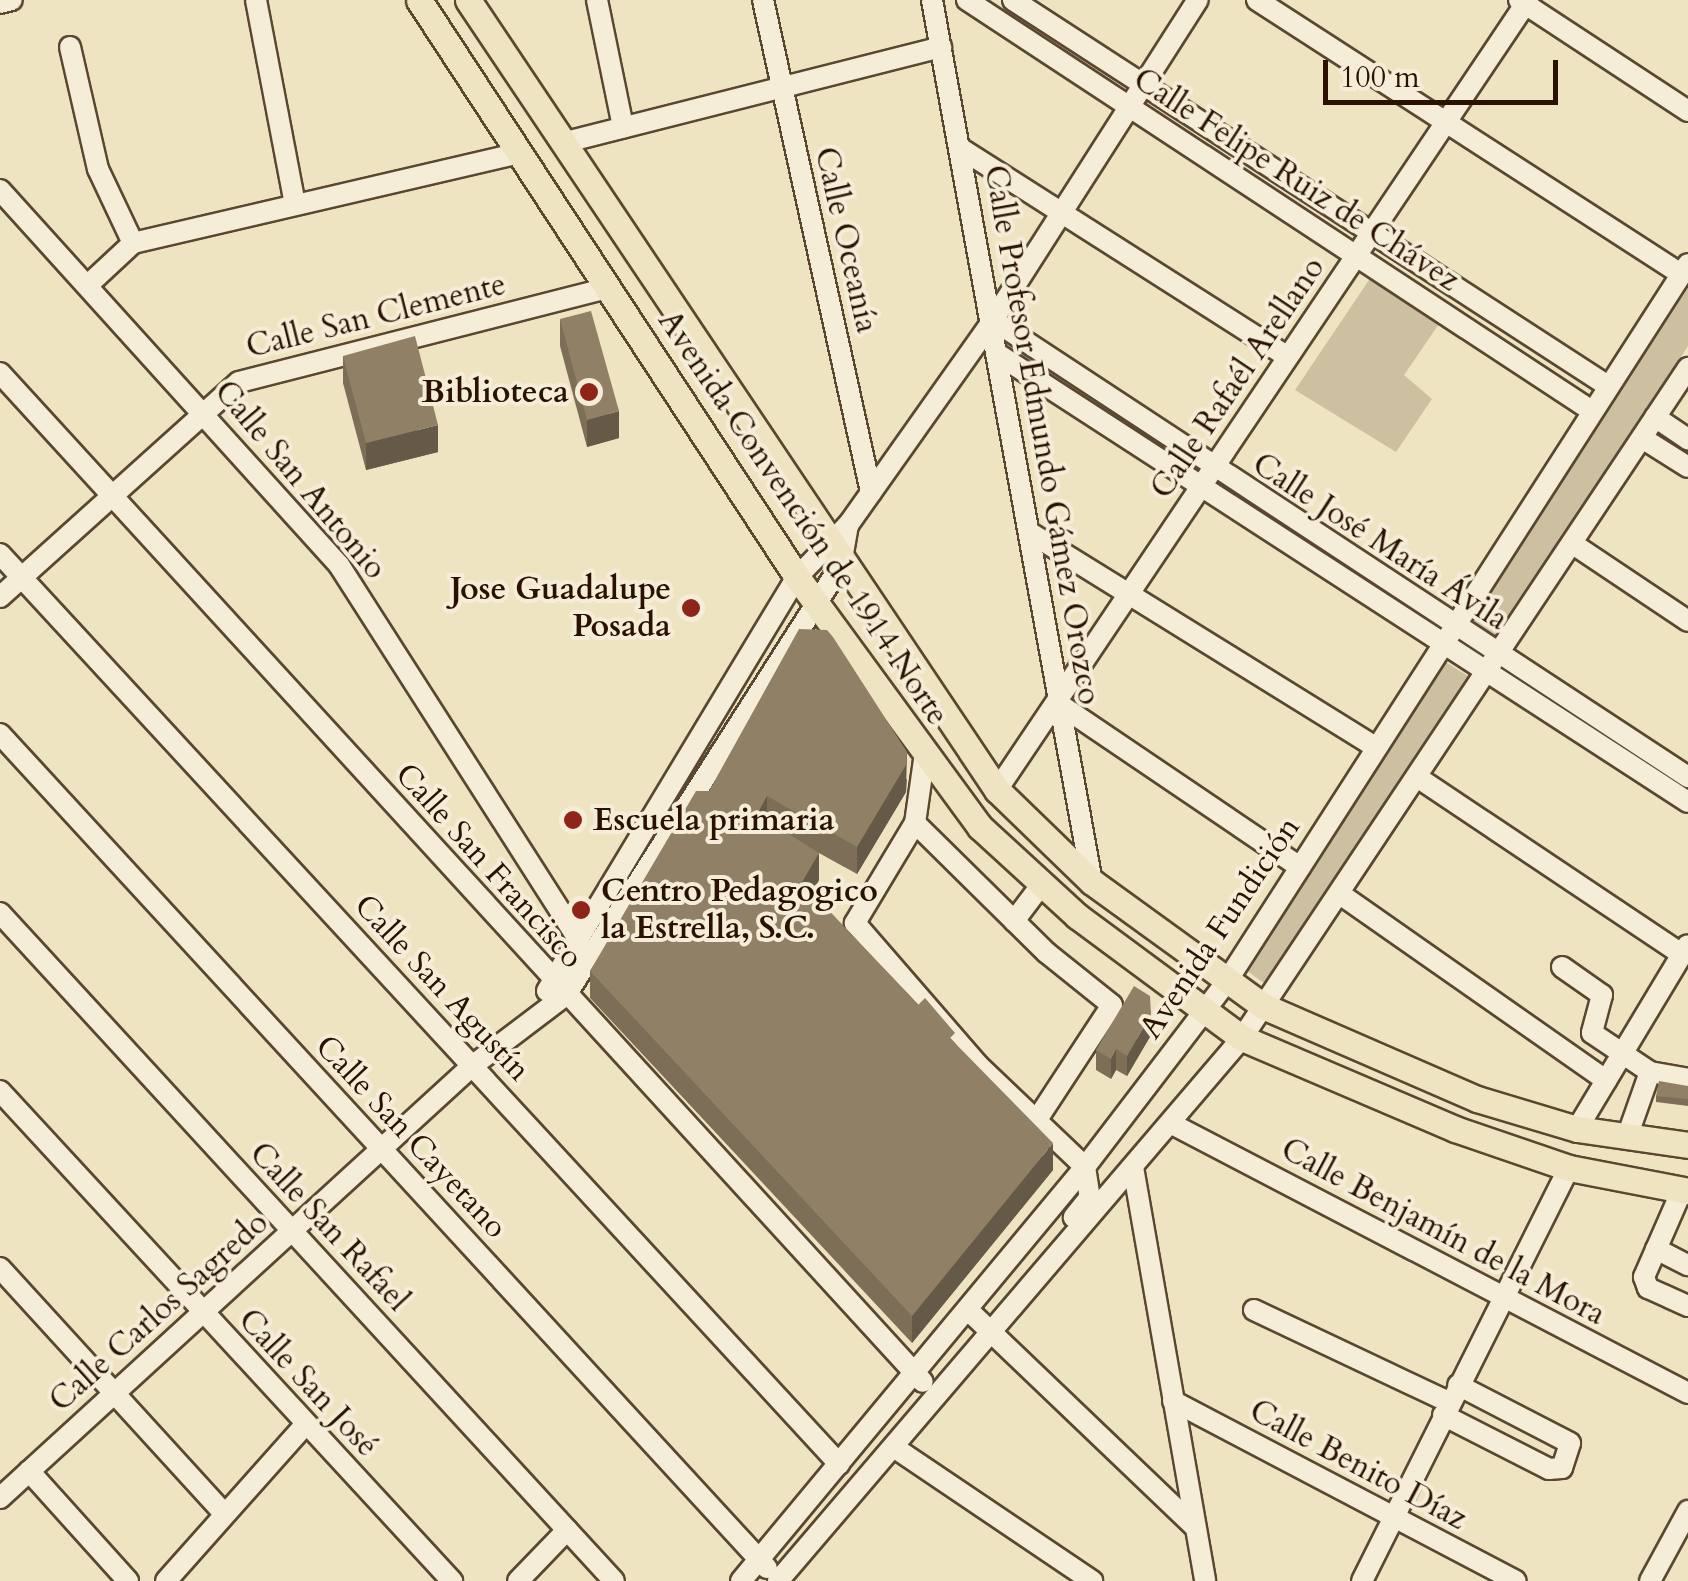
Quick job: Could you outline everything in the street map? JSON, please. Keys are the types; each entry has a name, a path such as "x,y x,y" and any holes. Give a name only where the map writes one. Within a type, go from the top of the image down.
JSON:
{"main road":[{"name":"Avenida Convención de 1914 Norte","path":"420,0 797,577 980,827 1042,884 1202,1013 1242,1038 1455,1129 1569,1168 1685,1191"},
{"name":"Avenida Convención de 1914 Norte","path":"468,0 566,142 834,554 996,790 1092,882 1262,1006 1477,1099 1578,1128 1688,1145"},
{"path":"788,640 842,641"}],"street":[{"path":"0,3 12,0"},
{"path":"256,0 295,204"},
{"path":"597,0 623,127"},
{"name":"Calle Oceanía","path":"763,0 871,492"},
{"name":"Calle Profesor Edmundo Gámez Orozco","path":"932,0 1032,534 1092,882"},
{"name":"Calle Felipe Ruiz de Chávez","path":"967,0 1592,411"},
{"name":"Calle Felipe Ruiz de Chávez","path":"1013,0 1608,386"},
{"name":"Calle Carlos Sagredo","path":"0,1498 472,1066 538,1011 559,987 671,828 813,600 848,525 993,320 1198,0"},
{"path":"1257,0 1684,269"},
{"path":"1524,1 1688,111"},
{"name":"Calle Rafaél Arellano","path":"996,790 1059,704 1286,355 1373,234 1524,1"},
{"path":"566,142 941,46"},
{"path":"70,47 98,169 133,243"},
{"path":"960,148 1286,355"},
{"path":"88,285 133,243 520,154"},
{"name":"Calle San Antonio","path":"0,190 204,408 340,565 578,940"},
{"name":"Avenida Fundición","path":"741,1581 1084,1167 1226,981 1445,635 1684,269"},
{"name":"Calle San Clemente","path":"0,597 204,408 239,382 607,288"},
{"name":"Calle José María Ávila","path":"993,320 1206,477 1445,635 1486,674 1688,802"},
{"name":"Calle José María Ávila","path":"999,355 1206,477"},
{"path":"778,1581 1242,1038 1688,368"},
{"name":"Calle San Francisco","path":"0,373 937,1397"},
{"path":"1655,417 1688,439"},
{"path":"1642,438 1688,466"},
{"path":"1032,534 1374,747"},
{"path":"1573,544 1688,621"},
{"name":"Calle San Agustín","path":"0,554 839,1464"},
{"name":"Calle Carlos Sagredo","path":"559,987 578,940 651,814 797,577 834,554"},
{"name":"Calle José María Ávila","path":"1445,635 1499,656 1688,777"},
{"path":"1059,704 1300,868"},
{"name":"Calle San Cayetano","path":"0,734 778,1581"},
{"path":"925,753 915,823 855,923 1036,1121 1084,1167 1090,1197 1068,1226 1055,1260"},
{"path":"1417,777 1685,949 1578,1128"},
{"path":"651,814 671,828"},
{"path":"915,823 1014,921 1112,1006 1036,1121"},
{"path":"1014,921 1042,884"},
{"path":"1340,894 1606,1080"},
{"name":"Calle San Rafael","path":"0,914 614,1581"},
{"path":"1562,967 1602,995 1590,1028 1650,1072 1688,1079"},
{"path":"1628,1137 1650,1072"},
{"name":"Calle San José","path":"0,1091 452,1581"},
{"name":"Calle Benjamín de la Mora","path":"1170,1123 1688,1393"},
{"path":"1133,1167 1204,1581"},
{"path":"1362,1581 1569,1168"},
{"path":"1685,1191 1656,1249 1644,1284 1688,1306"},
{"path":"1656,1249 1688,1265"},
{"path":"0,1268 225,1514"},
{"path":"968,1310 1195,1527"},
{"path":"1254,1310 1450,1401 1517,1415 1564,1438 1571,1450 1557,1470 1503,1446 1450,1401"},
{"name":"Calle Benito Díaz","path":"1173,1401 1516,1581"},
{"path":"1503,1446 1517,1415"},
{"path":"166,1581 305,1425"},
{"path":"895,1448 1092,1581"},
{"path":"29,1471 128,1581"},
{"path":"1650,1581 1688,1511"},
{"path":"518,1581 567,1530"}],"shaded area":[{"path":"1373,274 1441,321 1404,375 1432,399 1396,452 1295,390"},
{"path":"1688,288 1688,346 1495,643 1466,625"},
{"path":"1441,659 1471,678 1264,983 1240,966"}],"building":[{"path":"591,311 619,411 587,420 560,319"},
{"path":"415,336 438,425 366,443 343,356"},
{"path":"799,629 827,630 833,637 907,752 906,765 857,847 767,796 757,814 819,853 802,882 918,1005 925,998 955,1033 950,1038 1053,1143 912,1316 590,971 696,791 709,791"},
{"path":"1134,986 1150,996 1151,1014 1127,1056 1116,1049 1111,1059 1096,1050"},
{"path":"1659,1081 1688,1086 1688,1099 1656,1096"}],"place":[{"name":"Biblioteca","path":"589,392"},
{"name":"Jose Guadalupe Posada","path":"691,608"},
{"name":"Escuela primaria","path":"573,820"},
{"name":"Centro Pedagogico la Estrella, S.C.","path":"581,910"}]}
